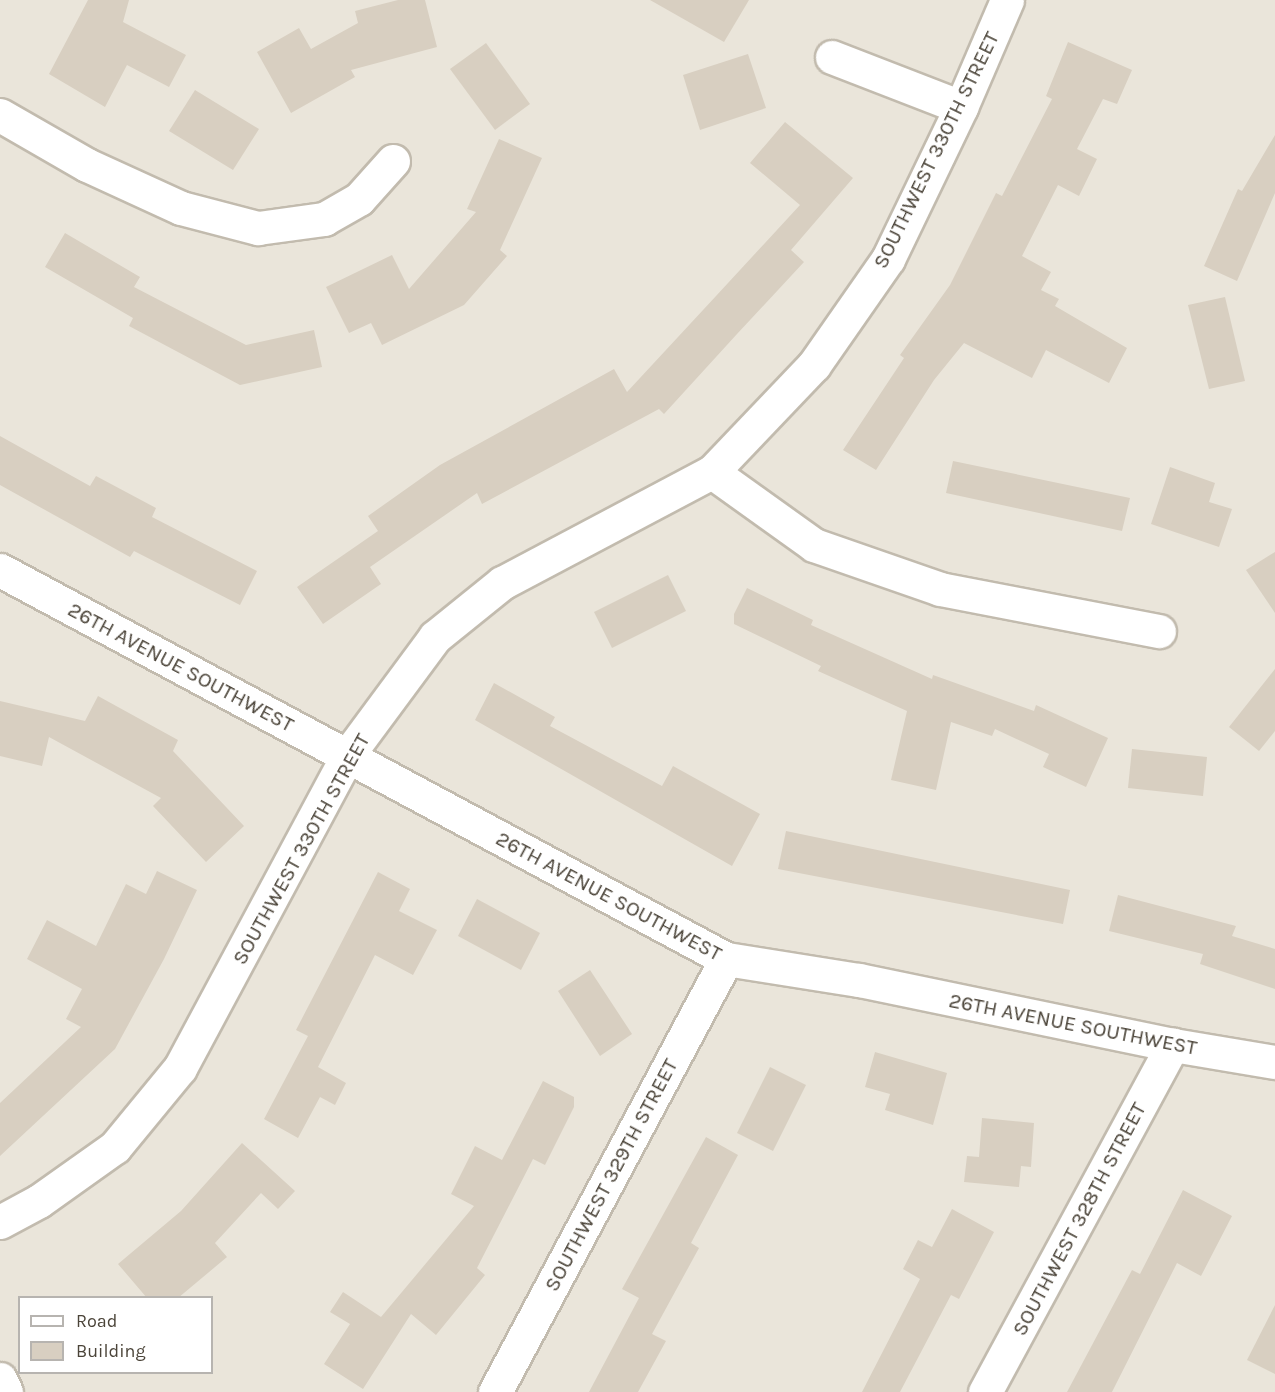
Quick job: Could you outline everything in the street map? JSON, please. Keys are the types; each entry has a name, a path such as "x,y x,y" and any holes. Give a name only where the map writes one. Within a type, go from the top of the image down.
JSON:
{"street":[{"name":"SOUTHWEST 330TH STREET","path":"0,1222 39,1201 115,1147 180,1068 348,756 435,637 502,583 712,472 814,365 888,260 961,107 1007,0"},
{"path":"832,57 961,107"},
{"path":"0,115 87,165 181,208 258,228 324,219 359,199 393,161"},
{"path":"712,472 825,549 940,589 1159,631"},
{"name":"26TH AVENUE SOUTHWEST","path":"0,570 726,959 859,980 1173,1046 1275,1062"},
{"name":"SOUTHWEST 329TH STREET","path":"495,1392 726,959"},
{"name":"SOUTHWEST 328TH STREET","path":"985,1392 1173,1046"},
{"path":"0,1379 6,1392"}],"shaded area":[{"path":"0,0 1275,0 1275,1392 0,1392"}],"building":[{"path":"88,0 129,0 123,22 186,55 169,87 127,65 105,107 49,74"},
{"path":"398,0 425,0 437,47 351,70 355,77 291,113 257,52 299,28 311,49 358,23 355,11"},
{"path":"650,0 749,0 724,42"},
{"path":"1068,42 1132,70 1117,104 1103,99 1077,149 1097,159 1079,196 1058,185 1022,256 1051,272 1041,290 1059,299 1055,306 1127,348 1109,383 1046,350 1032,378 964,343 934,380 876,470 843,450 904,358 900,355 950,285 996,193 1002,196 1052,99 1046,96"},
{"path":"486,43 530,104 495,130 450,69"},
{"path":"748,54 766,108 700,130 683,75"},
{"path":"195,90 259,129 233,170 169,131"},
{"path":"785,122 853,178 791,250 804,262 664,414 659,409 482,504 477,493 370,567 381,584 323,624 297,587 378,531 368,516 440,465 614,369 627,392 800,205 750,163"},
{"path":"1275,135 1275,193 1237,281 1204,266 1238,189 1242,191"},
{"path":"499,139 542,158 500,250 507,256 464,305 382,345 371,323 349,333 326,287 392,255 409,289 476,212 467,209"},
{"path":"65,233 140,277 134,287 246,345 314,330 322,367 240,385 129,326 133,318 45,267"},
{"path":"1225,297 1245,381 1209,389 1188,305"},
{"path":"0,436 90,486 96,476 156,508 152,517 257,571 240,605 134,551 130,557 0,485"},
{"path":"953,461 1130,498 1122,531 946,493"},
{"path":"1170,467 1215,483 1209,502 1232,509 1219,547 1151,524"},
{"path":"1275,552 1275,613 1246,570"},
{"path":"668,575 686,611 612,648 594,612"},
{"path":"747,588 813,620 811,625 932,679 933,675 1034,711 1036,705 1108,738 1086,787 1043,767 1049,754 995,729 992,736 951,722 936,790 891,780 907,711 818,671 821,666 734,624 734,614"},
{"path":"1275,669 1275,731 1259,751 1229,727"},
{"path":"494,683 555,717 550,726 662,786 673,766 760,814 732,866 475,720"},
{"path":"98,696 178,740 173,751 244,826 206,862 153,806 161,798 49,737 42,766 0,756 0,701 85,721"},
{"path":"1132,749 1207,757 1203,796 1128,788"},
{"path":"786,831 1070,890 1063,924 778,869"},
{"path":"157,871 197,890 164,959 115,1049 0,1156 0,1103 81,1027 66,1019 82,989 27,959 47,920 96,946 126,884 146,894"},
{"path":"378,872 410,889 399,911 437,930 413,975 375,955 318,1067 346,1083 335,1105 320,1097 298,1138 264,1119 308,1036 296,1030"},
{"path":"1118,895 1236,926 1232,936 1275,949 1275,989 1200,964 1203,954 1109,931"},
{"path":"477,899 540,933 521,970 458,936"},
{"path":"590,970 632,1034 600,1056 558,991"},
{"path":"875,1052 947,1073 933,1125 885,1110 890,1094 865,1087"},
{"path":"770,1067 806,1085 773,1151 737,1133"},
{"path":"543,1081 574,1097 574,1107 545,1165 533,1159 477,1268 485,1275 436,1335 411,1314 363,1389 324,1364 350,1324 330,1312 343,1292 381,1317 474,1206 451,1194 475,1146 502,1160"},
{"path":"982,1118 1034,1123 1031,1167 1021,1166 1019,1187 964,1182 967,1156 979,1157"},
{"path":"706,1137 738,1155 691,1243 699,1248 652,1334 666,1341 638,1392 589,1392 639,1298 622,1289"},
{"path":"242,1143 295,1191 278,1209 261,1193 215,1243 227,1257 180,1296 145,1296 118,1264 181,1211"},
{"path":"1183,1190 1232,1216 1201,1276 1177,1263 1112,1392 1067,1392 1132,1270 1140,1274"},
{"path":"952,1209 994,1232 959,1299 951,1295 900,1392 862,1392 920,1279 903,1269 918,1240 932,1247"},
{"path":"1275,1305 1275,1374 1247,1360"}]}
